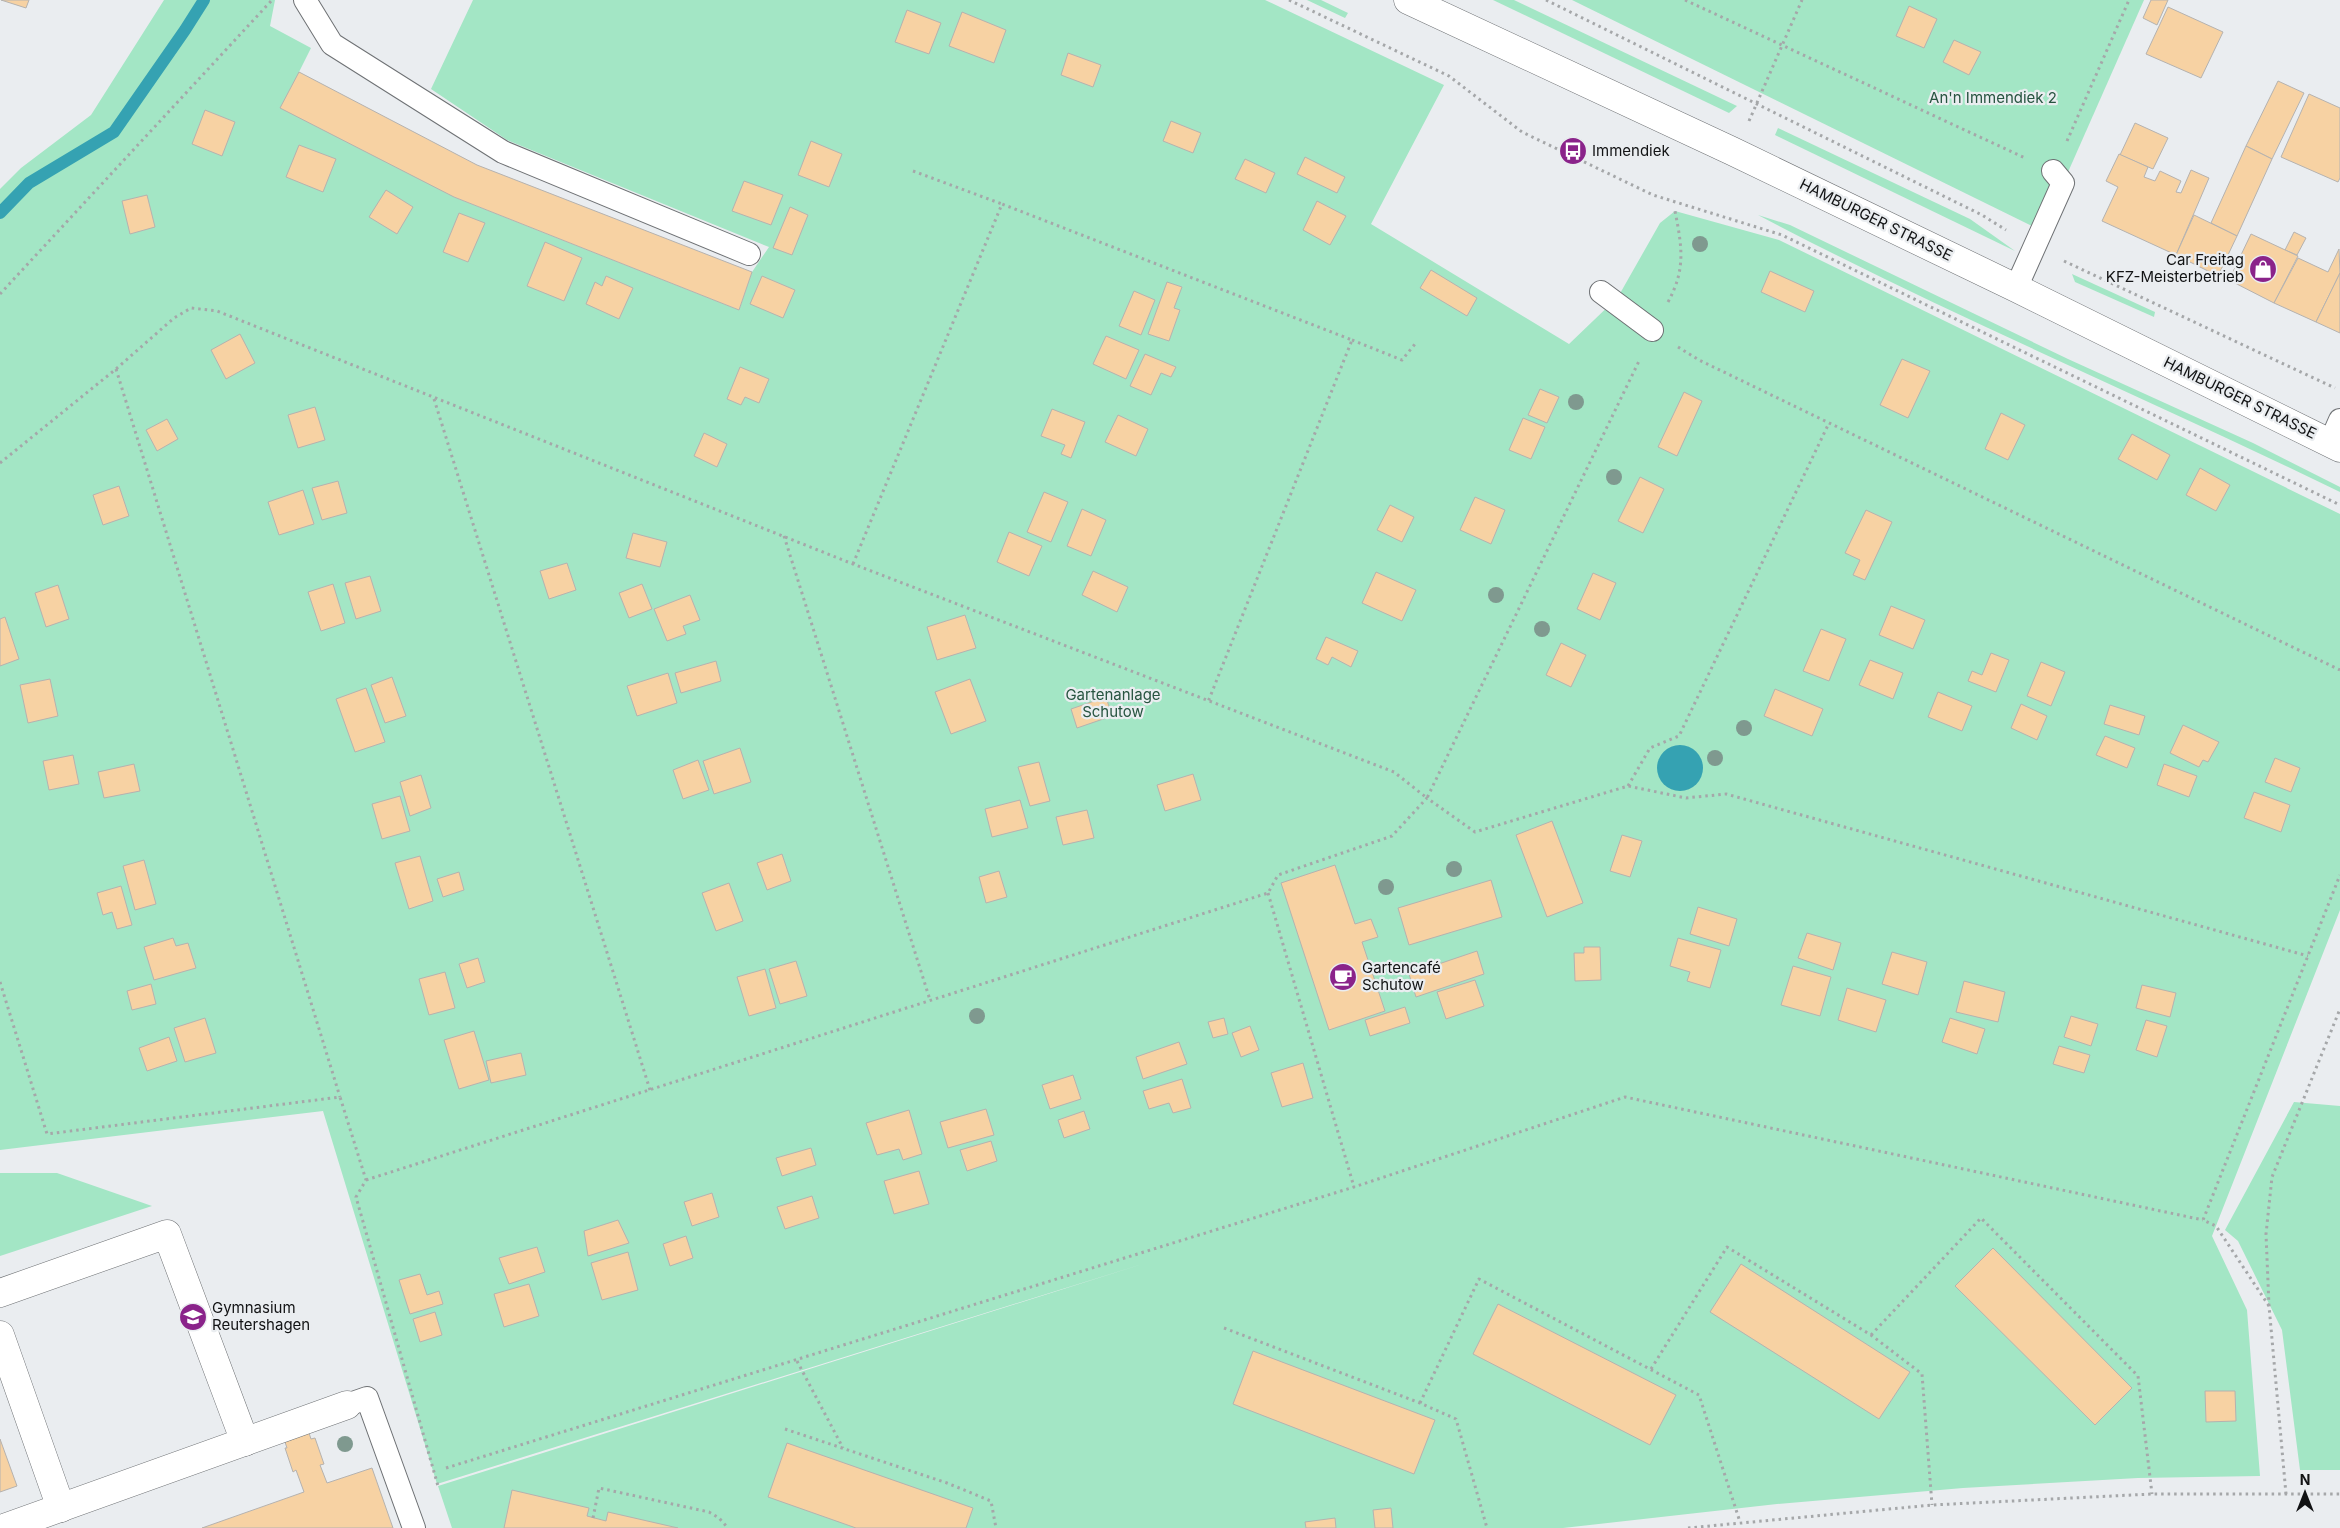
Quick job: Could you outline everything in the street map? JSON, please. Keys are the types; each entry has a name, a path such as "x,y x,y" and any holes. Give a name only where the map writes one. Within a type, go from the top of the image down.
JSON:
{"main road":[{"name":"HAMBURGER STRASSE","path":"1408,0 1732,151 2016,288 2336,437"},
{"path":"0,1293 168,1234 245,1442"},
{"path":"0,1335 61,1508"},
{"path":"4,1528 347,1405"}],"lane":[{"path":"305,0 332,44 503,152 749,254"},
{"path":"2016,288 2033,246 2063,183 2053,171"},
{"path":"1601,292 1652,330"},
{"path":"347,1405 367,1398 414,1528"}],"path":[{"path":"0,294 273,0"},
{"path":"1289,0 1449,76 1522,132 1653,195 1782,235 2340,505"},
{"path":"1546,0 1982,215 2033,246 2340,390"},
{"path":"1685,0 2053,171 2129,0"},
{"path":"1732,151 1757,105 1802,0"},
{"path":"913,171 1402,360 1415,344"},
{"path":"853,564 1002,204"},
{"path":"438,1486 356,1197 366,1180 1268,893 1278,875 1392,836 1428,798 1643,354 1652,330 1677,285 1682,250 1675,212"},
{"path":"0,462 116,369 174,318 191,308 217,311 434,399 853,564 1394,772 1475,832 1628,786 1686,798 1726,794 2308,956"},
{"path":"1652,330 1698,360 2340,670"},
{"path":"1208,702 1352,340"},
{"path":"116,369 366,1180"},
{"path":"434,399 650,1090"},
{"path":"1628,786 1650,748 1678,736 1829,423"},
{"path":"784,536 930,1000"},
{"path":"2203,1220 2340,875"},
{"path":"1268,893 1354,1187"},
{"path":"0,982 47,1134 340,1096"},
{"path":"2286,1494 2269,1306 2266,1234 2272,1177 2340,1009"},
{"path":"446,1468 797,1361 1354,1187 1626,1097 2203,1220 2216,1226 2269,1306"},
{"path":"1871,1335 1981,1218 2138,1376 2152,1494"},
{"path":"1651,1369 1727,1247 1871,1335 1922,1374 1932,1505"},
{"path":"1420,1403 1478,1279 1699,1395 1740,1522"},
{"path":"1224,1328 1420,1403 1456,1420 1487,1528"},
{"path":"797,1361 843,1449"},
{"path":"786,1429 947,1483 991,1501 996,1528"},
{"path":"593,1518 599,1488 709,1512 720,1518 728,1528"},
{"path":"1688,1528 1932,1505 2152,1494 2340,1494"}],"green space":[{"name":"Gartenanlage Schutow","path":"164,0 275,0 270,26 311,48 299,72 454,197 739,310 752,272 769,247 507,140 431,89 473,0 1265,0 1444,85 1371,224 1569,344 1618,297 1660,223 1675,211 1779,240 2340,514 2340,910 2212,1236 2247,1310 2260,1476 2138,1478 1963,1488 1777,1504 1563,1528 452,1528 438,1486 1149,1262 437,1484 323,1111 0,1150 0,189 21,168 91,115"},
{"path":"1307,0 1321,0 1348,13 1345,18"},
{"path":"1493,0 1514,0 1737,106 1729,113"},
{"name":"An'n Immendiek 2","path":"1572,0 2144,0 2042,231"},
{"path":"1778,128 1970,219 2015,251 1775,135"},
{"path":"1758,215 1790,225 2068,359 2253,443 2340,487 2340,492 1975,322"},
{"path":"2072,274 2155,312 2154,317 2075,282"},
{"path":"2294,1102 2340,1106 2340,1470 2300,1470 2282,1330 2238,1241 2225,1230"},
{"path":"0,1173 57,1173 152,1206 0,1256"}],"water":[{"path":"1675,745 1685,745 1697,751 1702,759 1702,777 1697,785 1689,790 1675,791 1667,788 1660,781 1657,773 1657,763 1660,755 1667,748"}],"building":[{"path":"1,0 29,0 26,8"},
{"path":"2151,0 2168,0 2157,25 2143,18"},
{"path":"1909,6 1937,19 1924,48 1896,36"},
{"path":"2168,7 2223,32 2201,78 2146,54"},
{"path":"907,10 941,23 929,54 895,42"},
{"path":"962,12 1006,30 994,63 949,46"},
{"path":"1954,40 1981,52 1969,75 1943,62"},
{"path":"1068,53 1101,65 1093,87 1061,75"},
{"path":"299,72 477,165 752,272 739,310 454,197 280,108"},
{"path":"2278,81 2304,93 2272,159 2246,146"},
{"path":"2309,94 2340,108 2340,178 2338,182 2281,157"},
{"path":"205,110 235,122 222,156 192,144"},
{"path":"1171,121 1201,133 1193,153 1163,141"},
{"path":"2135,123 2168,138 2153,169 2120,155"},
{"path":"811,141 842,154 829,187 798,175"},
{"path":"299,145 336,159 323,192 286,177"},
{"path":"2246,146 2272,159 2237,236 2211,223"},
{"path":"2119,154 2148,167 2144,177 2155,181 2160,171 2181,181 2176,192 2181,193 2191,170 2209,178 2176,255 2102,221 2118,187 2106,181"},
{"path":"1305,157 1345,177 1337,193 1297,174"},
{"path":"1245,159 1275,173 1266,193 1235,179"},
{"path":"744,181 783,195 771,225 732,211"},
{"path":"386,190 413,207 397,234 369,217"},
{"path":"147,195 155,227 130,234 122,201"},
{"path":"1317,201 1346,216 1330,245 1303,230"},
{"path":"790,207 808,215 792,255 773,248"},
{"path":"459,213 485,223 468,262 443,252"},
{"path":"2194,215 2237,236 2218,276 2176,255"},
{"path":"2294,232 2306,238 2297,255 2285,250"},
{"name":"Car Freitag KFZ-Meisterbetrieb","path":"2251,234 2298,256 2274,303 2229,280"},
{"path":"545,242 582,258 564,301 527,286"},
{"path":"2339,249 2340,273 2316,322 2274,303 2298,258 2328,272"},
{"path":"1431,270 1477,298 1467,316 1420,288"},
{"path":"1770,271 1814,291 1805,312 1761,292"},
{"path":"2340,273 2340,333 2316,322"},
{"path":"606,276 633,288 619,319 586,304 595,282 602,286"},
{"path":"762,276 795,290 783,318 750,304"},
{"path":"1167,282 1182,287 1174,308 1180,310 1169,341 1148,334"},
{"path":"1134,291 1155,300 1141,335 1119,326"},
{"path":"240,334 255,363 226,379 211,350"},
{"path":"1106,336 1139,350 1126,379 1093,364"},
{"path":"1145,354 1176,367 1171,377 1161,373 1151,395 1130,386"},
{"path":"1902,359 1930,371 1908,418 1880,405"},
{"path":"740,367 769,379 759,403 745,397 741,405 727,399"},
{"path":"1540,389 1559,397 1547,423 1528,415"},
{"path":"1684,392 1702,401 1677,456 1658,447"},
{"path":"315,407 325,440 298,448 288,415"},
{"path":"1052,409 1085,422 1071,458 1061,454 1065,445 1041,436"},
{"path":"2001,413 2025,425 2008,460 1985,449"},
{"path":"1118,415 1148,429 1136,456 1105,442"},
{"path":"1523,418 1545,427 1531,459 1509,450"},
{"path":"167,419 178,439 157,451 146,430"},
{"path":"704,433 727,444 717,467 694,456"},
{"path":"2132,434 2170,455 2157,480 2118,459"},
{"path":"2200,468 2230,485 2216,511 2186,495"},
{"path":"1640,477 1664,489 1643,533 1618,521"},
{"path":"338,481 347,513 322,520 312,488"},
{"path":"119,486 129,516 103,525 93,495"},
{"path":"303,490 314,524 279,535 268,502"},
{"path":"1044,492 1068,502 1051,542 1027,532"},
{"path":"1475,497 1505,510 1491,544 1460,530"},
{"path":"1390,505 1414,517 1402,542 1377,530"},
{"path":"1082,509 1106,520 1091,556 1067,546"},
{"path":"1866,510 1892,522 1865,580 1853,575 1860,560 1845,553"},
{"path":"1009,532 1042,546 1029,576 997,562"},
{"path":"633,533 667,542 660,567 626,558"},
{"path":"567,563 576,590 549,599 540,571"},
{"path":"1093,571 1128,587 1117,612 1082,595"},
{"path":"1376,572 1416,590 1402,621 1362,603"},
{"path":"1593,573 1616,583 1600,620 1577,609"},
{"path":"370,576 381,611 356,619 345,583"},
{"path":"333,584 345,623 321,631 308,592"},
{"path":"642,584 652,609 629,618 619,593"},
{"path":"58,585 69,619 46,627 35,593"},
{"path":"690,595 700,620 683,626 686,634 667,641 654,609"},
{"path":"1891,606 1925,620 1913,649 1879,635"},
{"path":"965,615 976,648 937,660 927,627"},
{"path":"5,617 19,659 0,666 0,619"},
{"path":"1821,629 1846,639 1829,681 1803,671"},
{"path":"1326,637 1358,651 1351,667 1332,657 1328,665 1316,659"},
{"path":"1561,643 1586,655 1571,687 1546,675"},
{"path":"1991,653 2009,660 1996,692 1968,681 1972,671 1982,675"},
{"path":"1870,660 1903,673 1893,699 1859,685"},
{"path":"716,661 721,681 681,693 675,673"},
{"path":"2041,662 2065,672 2051,706 2027,696"},
{"path":"668,673 677,703 637,716 627,686"},
{"path":"392,677 406,716 385,723 371,685"},
{"path":"50,679 58,716 28,723 20,685"},
{"path":"970,679 986,721 951,734 935,692"},
{"path":"366,688 385,742 355,752 336,699"},
{"path":"1775,689 1823,709 1812,736 1764,716"},
{"path":"1938,692 1972,706 1962,731 1928,717"},
{"path":"1106,697 1112,716 1077,728 1071,709"},
{"path":"2021,704 2047,716 2037,740 2011,728"},
{"path":"2110,705 2145,716 2139,735 2104,724"},
{"path":"2183,725 2219,742 2208,762 2203,760 2199,767 2170,753"},
{"path":"2105,736 2135,748 2127,768 2096,755"},
{"path":"740,748 751,782 714,794 703,761"},
{"path":"73,755 79,784 49,790 43,761"},
{"path":"2275,758 2300,768 2291,792 2265,782"},
{"path":"698,760 709,790 683,799 673,770"},
{"path":"1039,762 1050,801 1030,806 1018,767"},
{"path":"134,764 140,791 104,798 98,772"},
{"path":"2164,764 2197,776 2189,797 2157,785"},
{"path":"1193,774 1201,800 1165,811 1157,785"},
{"path":"421,775 431,808 410,816 400,782"},
{"path":"2254,792 2290,805 2281,832 2244,818"},
{"path":"400,796 410,831 382,839 372,804"},
{"path":"1020,800 1028,828 992,837 985,809"},
{"path":"1087,810 1094,838 1063,845 1056,817"},
{"path":"1552,821 1583,903 1547,917 1516,835"},
{"path":"1622,835 1642,841 1630,877 1610,871"},
{"path":"782,854 791,881 767,890 757,863"},
{"path":"420,856 433,901 409,909 395,863"},
{"path":"144,860 156,904 135,910 123,866"},
{"name":"Gartencafé Schutow","path":"1335,865 1355,924 1371,919 1378,937 1362,942 1385,1011 1329,1030 1281,883"},
{"path":"999,871 1007,897 986,903 979,877"},
{"path":"459,872 464,890 443,897 437,879"},
{"path":"1491,880 1502,917 1409,945 1398,908"},
{"path":"729,883 743,921 716,931 702,893"},
{"path":"121,886 132,925 117,929 112,912 103,915 97,893"},
{"path":"1698,907 1737,919 1729,946 1690,934"},
{"path":"1807,933 1841,943 1833,970 1798,958"},
{"path":"173,938 176,946 188,943 196,968 154,980 144,947"},
{"path":"1678,938 1721,950 1710,988 1687,981 1690,972 1670,966"},
{"path":"1584,947 1600,947 1601,980 1575,981 1574,953 1584,953"},
{"path":"1477,951 1484,974 1416,997 1409,974"},
{"path":"1892,952 1927,962 1918,995 1882,984"},
{"path":"478,958 485,982 467,988 459,964"},
{"path":"796,961 807,996 780,1004 769,969"},
{"path":"1793,966 1831,977 1820,1016 1781,1005"},
{"path":"765,969 776,1008 749,1016 737,977"},
{"path":"445,972 455,1008 429,1015 419,979"},
{"path":"1475,980 1484,1006 1446,1019 1437,992"},
{"path":"1964,981 2005,992 1998,1022 1956,1012"},
{"path":"151,984 156,1004 132,1010 127,991"},
{"path":"2142,985 2176,993 2170,1017 2136,1008"},
{"path":"1847,988 1886,1000 1876,1032 1838,1020"},
{"path":"1405,1007 1410,1023 1370,1036 1365,1020"},
{"path":"2071,1016 2098,1024 2091,1046 2064,1037"},
{"path":"205,1018 216,1053 185,1062 174,1028"},
{"path":"1224,1018 1228,1034 1213,1038 1208,1022"},
{"path":"1950,1018 1985,1029 1977,1054 1942,1042"},
{"path":"2146,1020 2167,1026 2157,1057 2136,1050"},
{"path":"1250,1026 1259,1050 1241,1057 1232,1033"},
{"path":"474,1031 489,1080 459,1089 444,1040"},
{"path":"169,1037 177,1061 147,1071 139,1048"},
{"path":"1179,1042 1187,1064 1143,1079 1136,1057"},
{"path":"2059,1046 2090,1055 2084,1073 2053,1064"},
{"path":"521,1053 526,1075 491,1083 486,1061"},
{"path":"1303,1063 1313,1098 1282,1107 1271,1073"},
{"path":"1073,1075 1081,1099 1050,1109 1042,1085"},
{"path":"1182,1079 1191,1108 1173,1113 1169,1103 1149,1109 1143,1091"},
{"path":"986,1109 994,1135 948,1148 940,1122"},
{"path":"909,1110 922,1154 903,1160 899,1149 877,1155 866,1123"},
{"path":"1084,1111 1090,1129 1064,1138 1058,1120"},
{"path":"991,1141 997,1161 967,1171 960,1150"},
{"path":"811,1148 816,1165 782,1176 776,1158"},
{"path":"919,1171 929,1204 894,1214 884,1181"},
{"path":"712,1193 719,1217 692,1226 684,1202"},
{"path":"812,1196 819,1218 785,1229 777,1207"},
{"path":"618,1220 629,1243 588,1256 584,1231"},
{"path":"686,1236 693,1258 670,1266 663,1244"},
{"path":"537,1247 545,1272 509,1284 499,1258"},
{"path":"1993,1248 2132,1388 2095,1425 1955,1286"},
{"path":"628,1252 638,1290 602,1300 591,1263"},
{"path":"1741,1264 1910,1372 1879,1419 1710,1312"},
{"path":"420,1274 427,1295 439,1291 443,1304 410,1314 399,1280"},
{"path":"529,1284 539,1316 504,1327 494,1294"},
{"path":"1498,1304 1676,1395 1650,1445 1473,1354"},
{"path":"435,1312 442,1335 420,1342 413,1319"},
{"path":"1253,1351 1435,1420 1414,1474 1233,1404"},
{"path":"2205,1391 2235,1391 2236,1421 2206,1422"},
{"path":"309,1433 311,1439 315,1438 324,1464 320,1465 327,1483 372,1468 393,1528 202,1528 304,1492 296,1470 293,1472 285,1448 287,1448 285,1442"},
{"path":"0,1439 17,1486 0,1492"},
{"path":"787,1443 973,1508 966,1528 856,1528 768,1497"},
{"path":"512,1490 589,1508 587,1516 606,1521 608,1512 678,1528 504,1528"},
{"path":"1391,1508 1393,1528 1375,1528 1373,1510"},
{"path":"1335,1518 1336,1528 1306,1528 1305,1522"}],"waterway":[{"path":"0,213 29,183 114,132 204,0"}],"place":[{"name":"Immendiek","path":"1573,151"},
{"name":"Car Freitag KFZ-Meisterbetrieb","path":"2263,269"},
{"name":"Gartencafé Schutow","path":"1343,977"},
{"name":"Gymnasium Reutershagen","path":"193,1317"}]}
